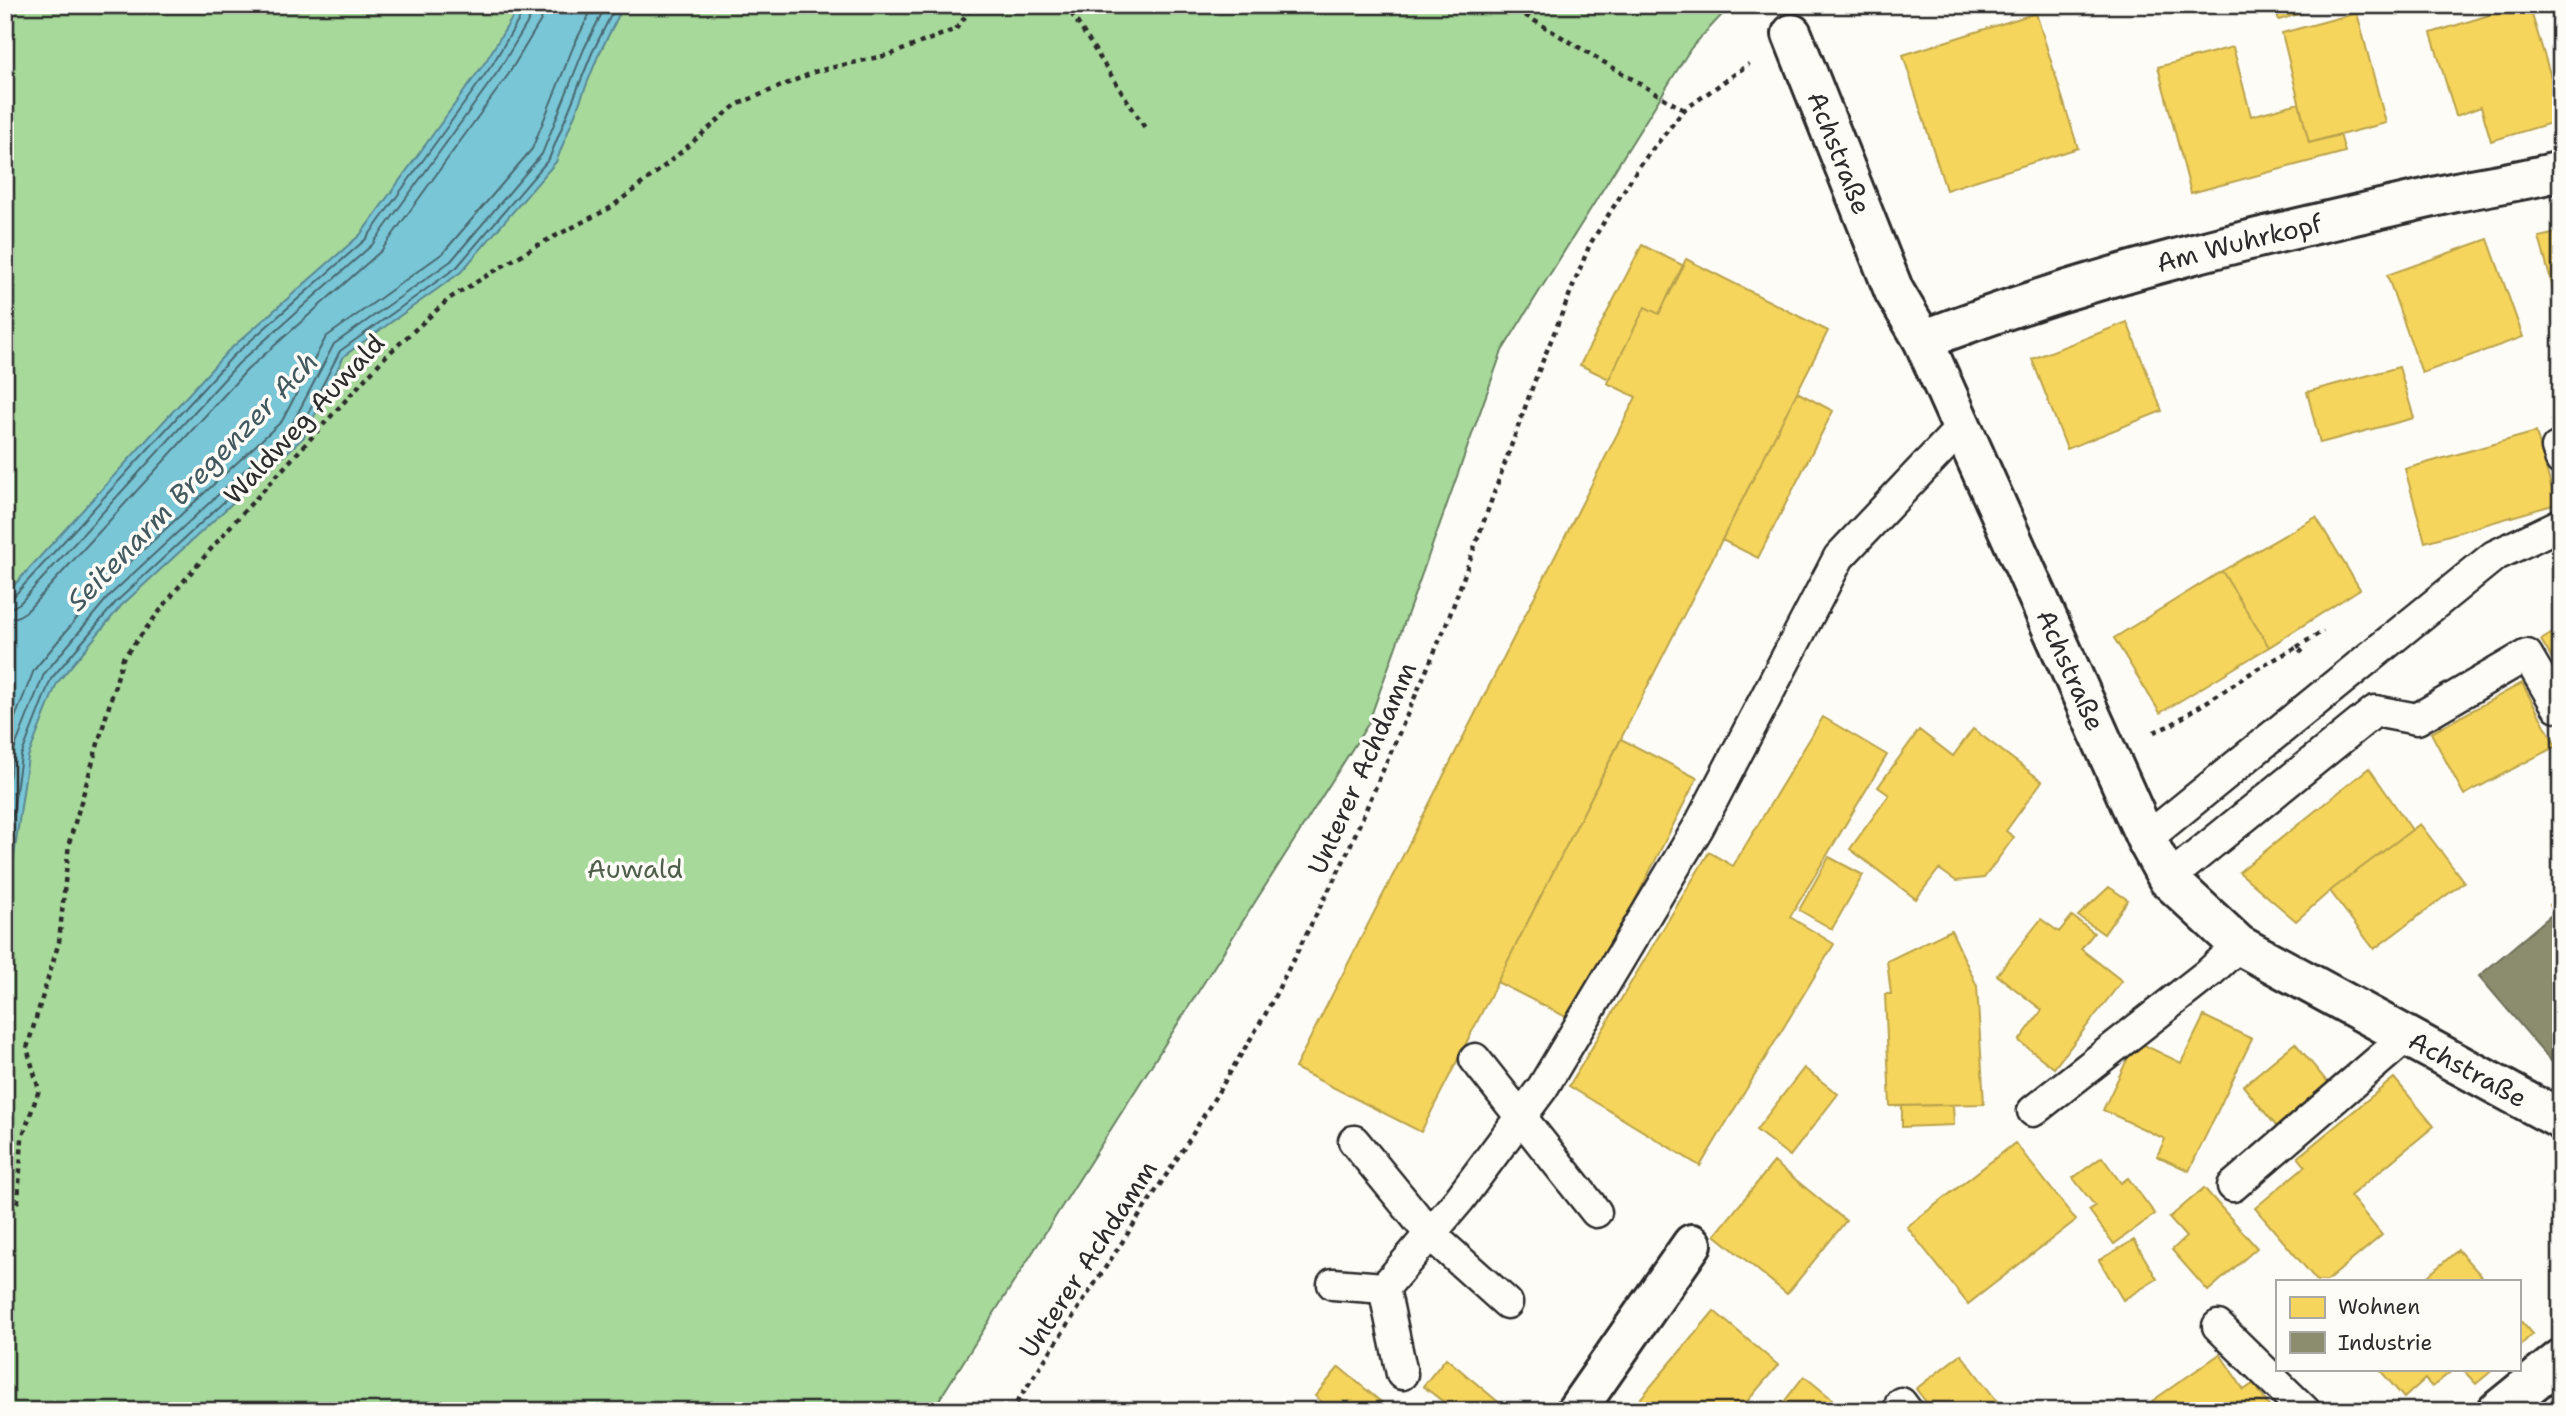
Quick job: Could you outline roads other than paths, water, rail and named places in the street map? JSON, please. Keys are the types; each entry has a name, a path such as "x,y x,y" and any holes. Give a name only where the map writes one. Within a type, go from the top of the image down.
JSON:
{"street":[{"name":"Achstraße","path":"1792,34 1894,290 1923,340 2146,839 2168,879 2239,945 2561,1120"},
{"name":"Am Wuhrkopf","path":"1923,340 2040,297 2154,263 2458,192 2561,171"},
{"path":"1576,1411 1692,1244"},
{"path":"2497,1411 2561,1359"}],"lane":[{"path":"1384,1288 1459,1200 1543,1087 1699,826 1839,557 1962,427"},
{"path":"2146,839 2494,556 2561,524"},
{"path":"2168,879 2375,711 2417,719 2528,655 2557,706"},
{"path":"2033,1111 2210,972 2239,945"},
{"path":"2233,1186 2407,1036"},
{"path":"1475,1059 1596,1212"},
{"path":"1354,1141 1430,1234 1507,1303"},
{"path":"1333,1284 1384,1288"},
{"path":"1384,1288 1402,1374"},
{"path":"2218,1326 2305,1411"}],"water":[{"name":"Seitenarm Bregenzer Ach","path":"520,5 624,5 598,56 556,162 461,272 344,356 304,437 121,606 57,683 28,757 5,920 5,595 228,351 360,235 486,61"}],"park label":[{"name":"Auwald","path":"635,869"}]}
